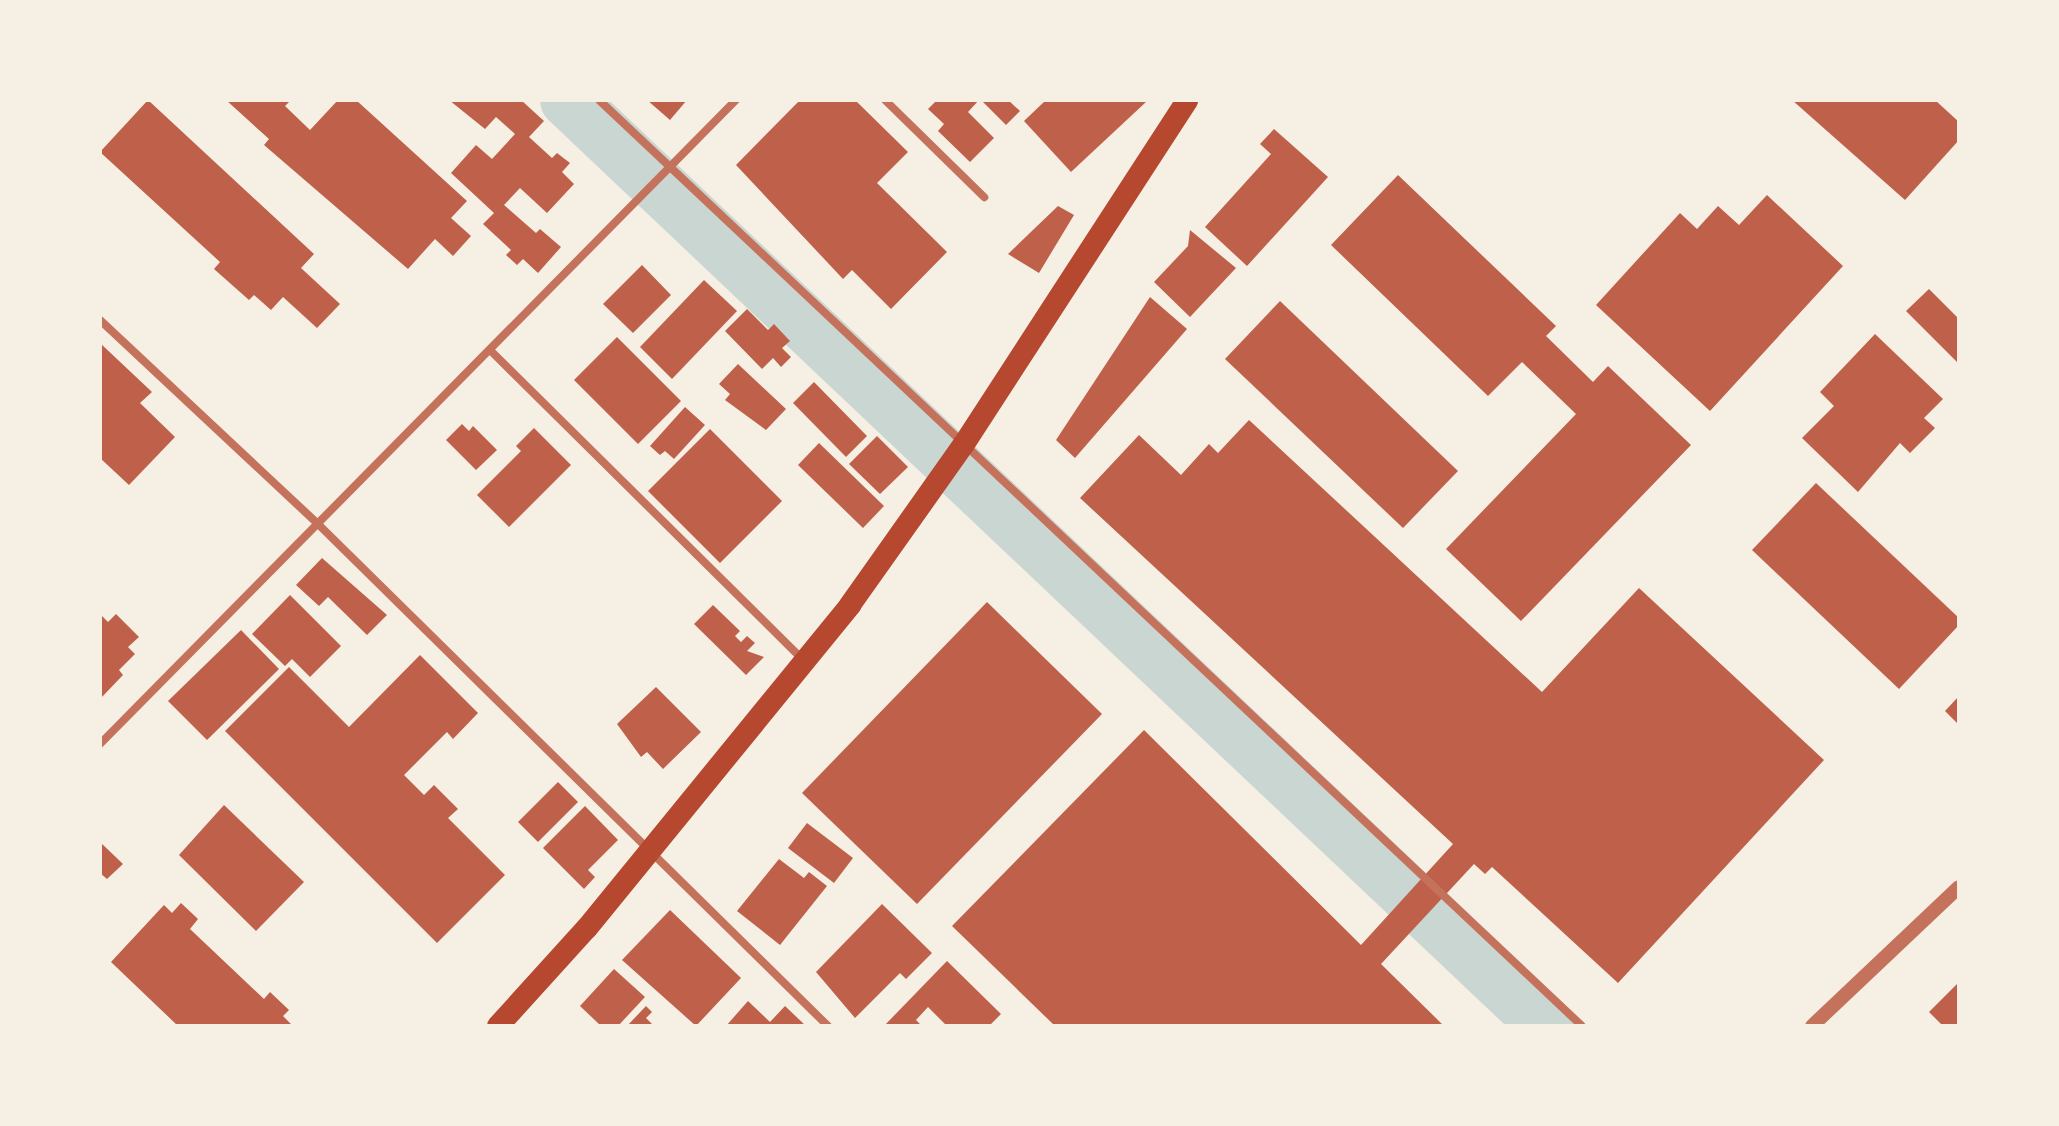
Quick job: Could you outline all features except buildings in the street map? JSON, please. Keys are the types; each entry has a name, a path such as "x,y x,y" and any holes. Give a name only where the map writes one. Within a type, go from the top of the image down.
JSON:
{"highway":[{"path":"498,1026 650,851 805,662 956,455 1187,100"}],"street":[{"path":"599,100 673,169 956,455 1582,1026"},
{"path":"100,744 673,169 736,100"},
{"path":"885,100 984,197"},
{"path":"100,320 320,526 828,1026"},
{"path":"492,352 805,662"},
{"path":"1812,1026 1959,887"}],"waterway":[{"path":"568,100 1547,1026"}]}
